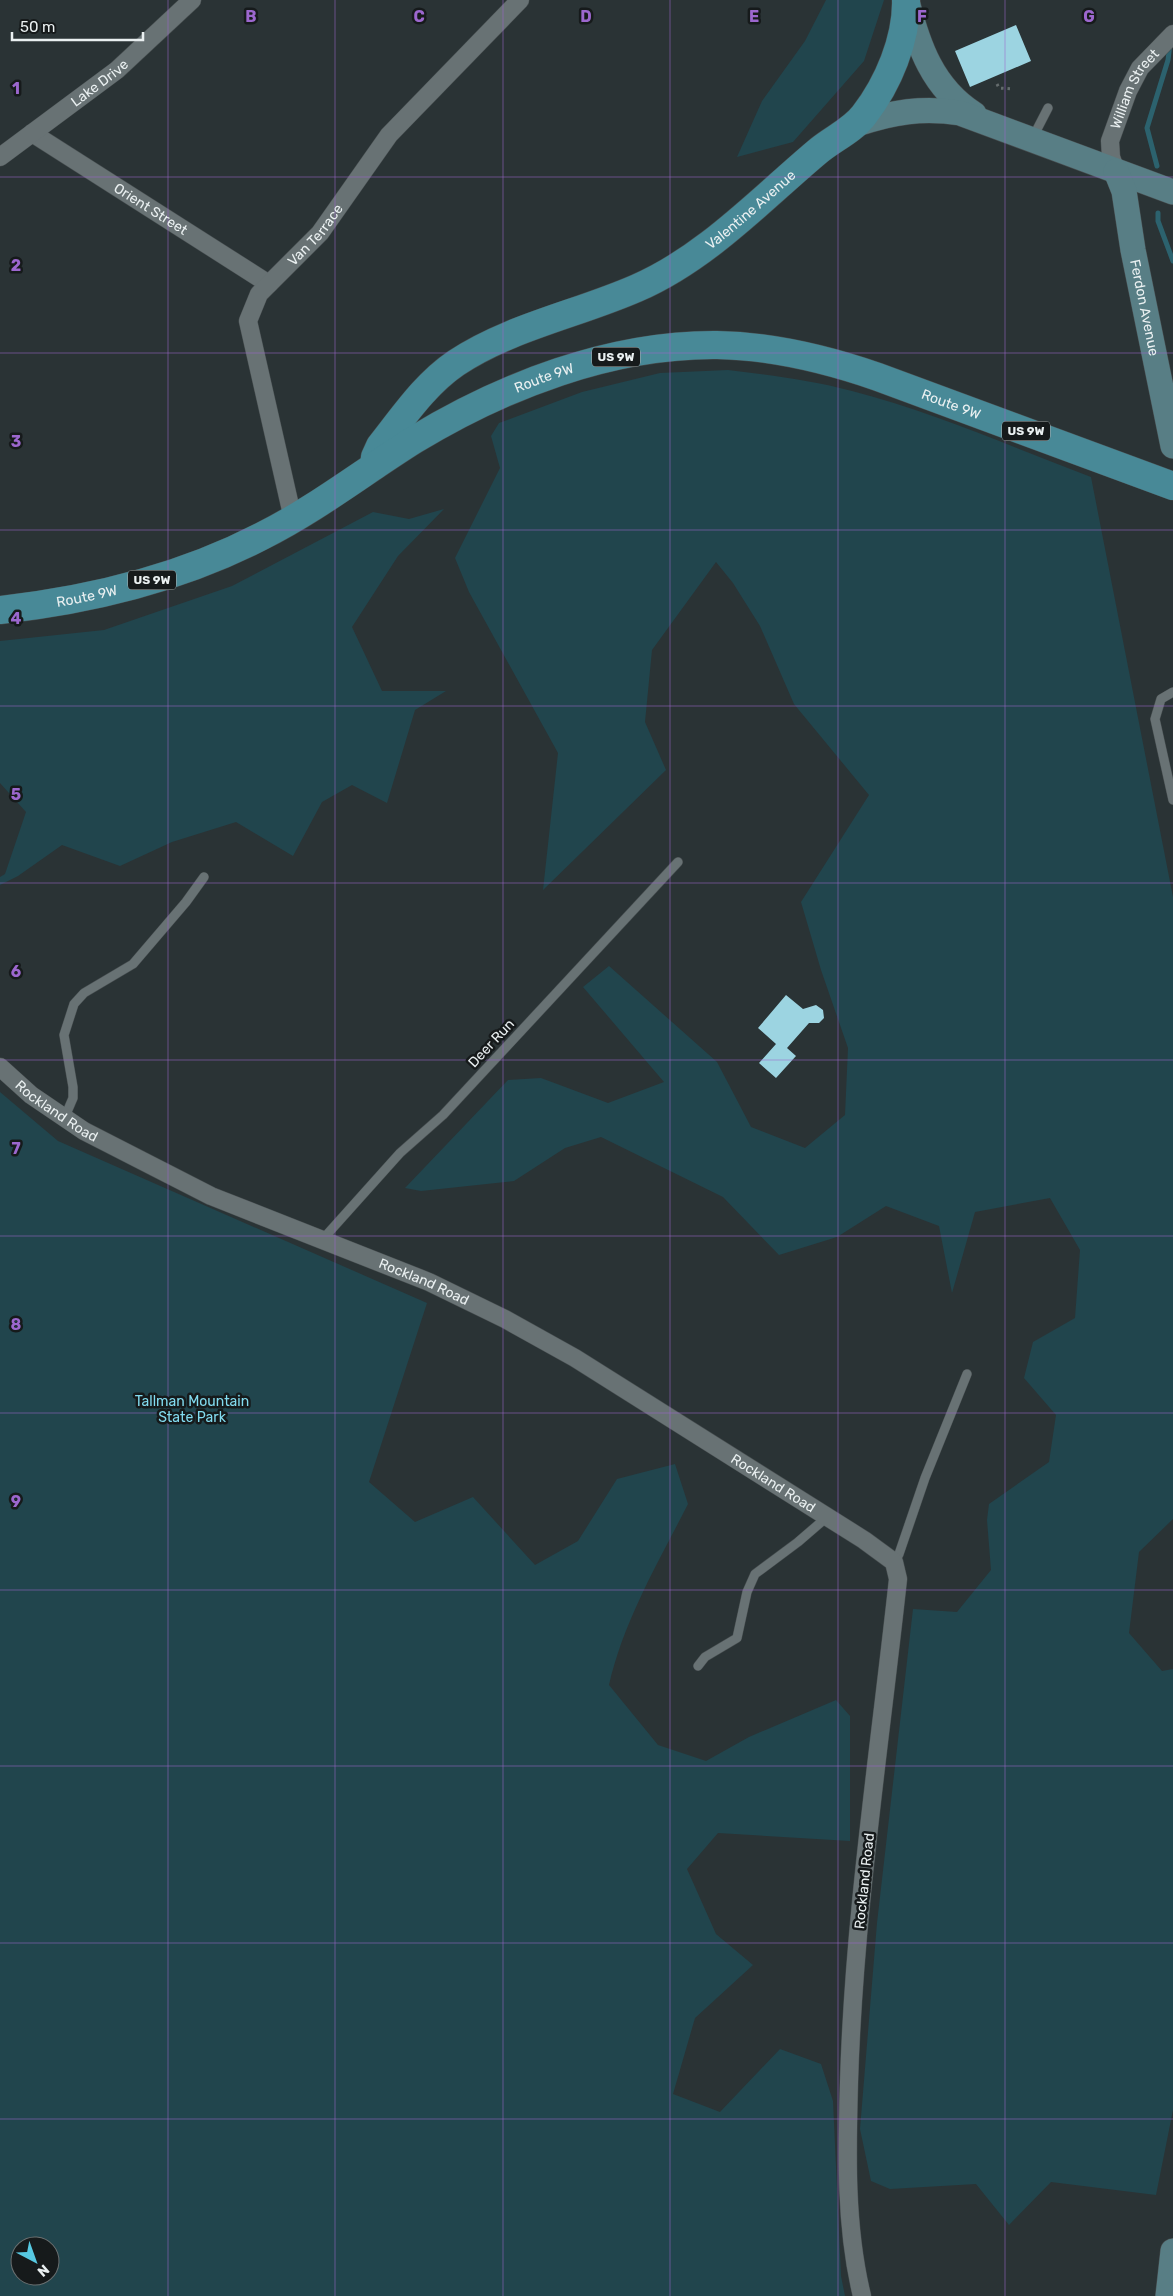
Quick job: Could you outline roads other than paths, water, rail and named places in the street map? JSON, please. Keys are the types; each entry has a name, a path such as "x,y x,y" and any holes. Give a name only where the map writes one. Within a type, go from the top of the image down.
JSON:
{"main road":[{"path":"906,0 918,40 936,78 954,99 989,123"},
{"path":"857,124 875,99 893,60 904,27 906,0"},
{"name":"Valentine Avenue","path":"374,467 375,456 380,446 426,389 455,363 490,344 626,293 672,269 718,237 819,150 857,124 892,113 925,109 960,113 1165,189"},
{"name":"Ferdon Avenue","path":"1116,171 1124,191 1132,250 1173,446"},
{"name":"Route 9W","path":"0,610 104,592 169,575 233,551 293,519 451,418 510,391 574,368 638,352 679,346 744,347 816,359 878,377 1173,486"},
{"path":"1168,2296 1173,2251"}],"street":[{"name":"Lake Drive","path":"0,157 117,70 192,0"},
{"name":"Van Terrace","path":"293,519 248,321 259,294 320,233 389,134 520,0"},
{"name":"William Street","path":"1116,171 1111,157 1110,141 1124,101 1140,68 1169,37"},
{"name":"Orient Street","path":"32,133 269,284"},
{"name":"Rockland Road","path":"0,1067 31,1095 64,1119 211,1196 429,1282 506,1319 575,1358 827,1517 894,1562 898,1579 852,1998 848,2121 851,2229 862,2296"}],"lane":[{"path":"1032,140 1048,108"},
{"path":"1173,692 1161,699 1155,718 1173,800"},
{"name":"Deer Run","path":"322,1240 400,1153 422,1136 449,1108 678,862"},
{"path":"64,1119 72,1098 73,1087 64,1035 65,1025 74,1004 84,993 133,964 186,902 204,877"},
{"path":"894,1562 899,1554 925,1478 968,1374"},
{"path":"698,1666 705,1657 737,1638 754,1574 798,1542 827,1517"}],"waterway":[{"path":"1157,166 1147,128 1168,60 1170,44"},
{"path":"1158,213 1158,221 1173,261"}],"park label":[{"name":"Tallman Mountain State Park","path":"192,1409"}]}
